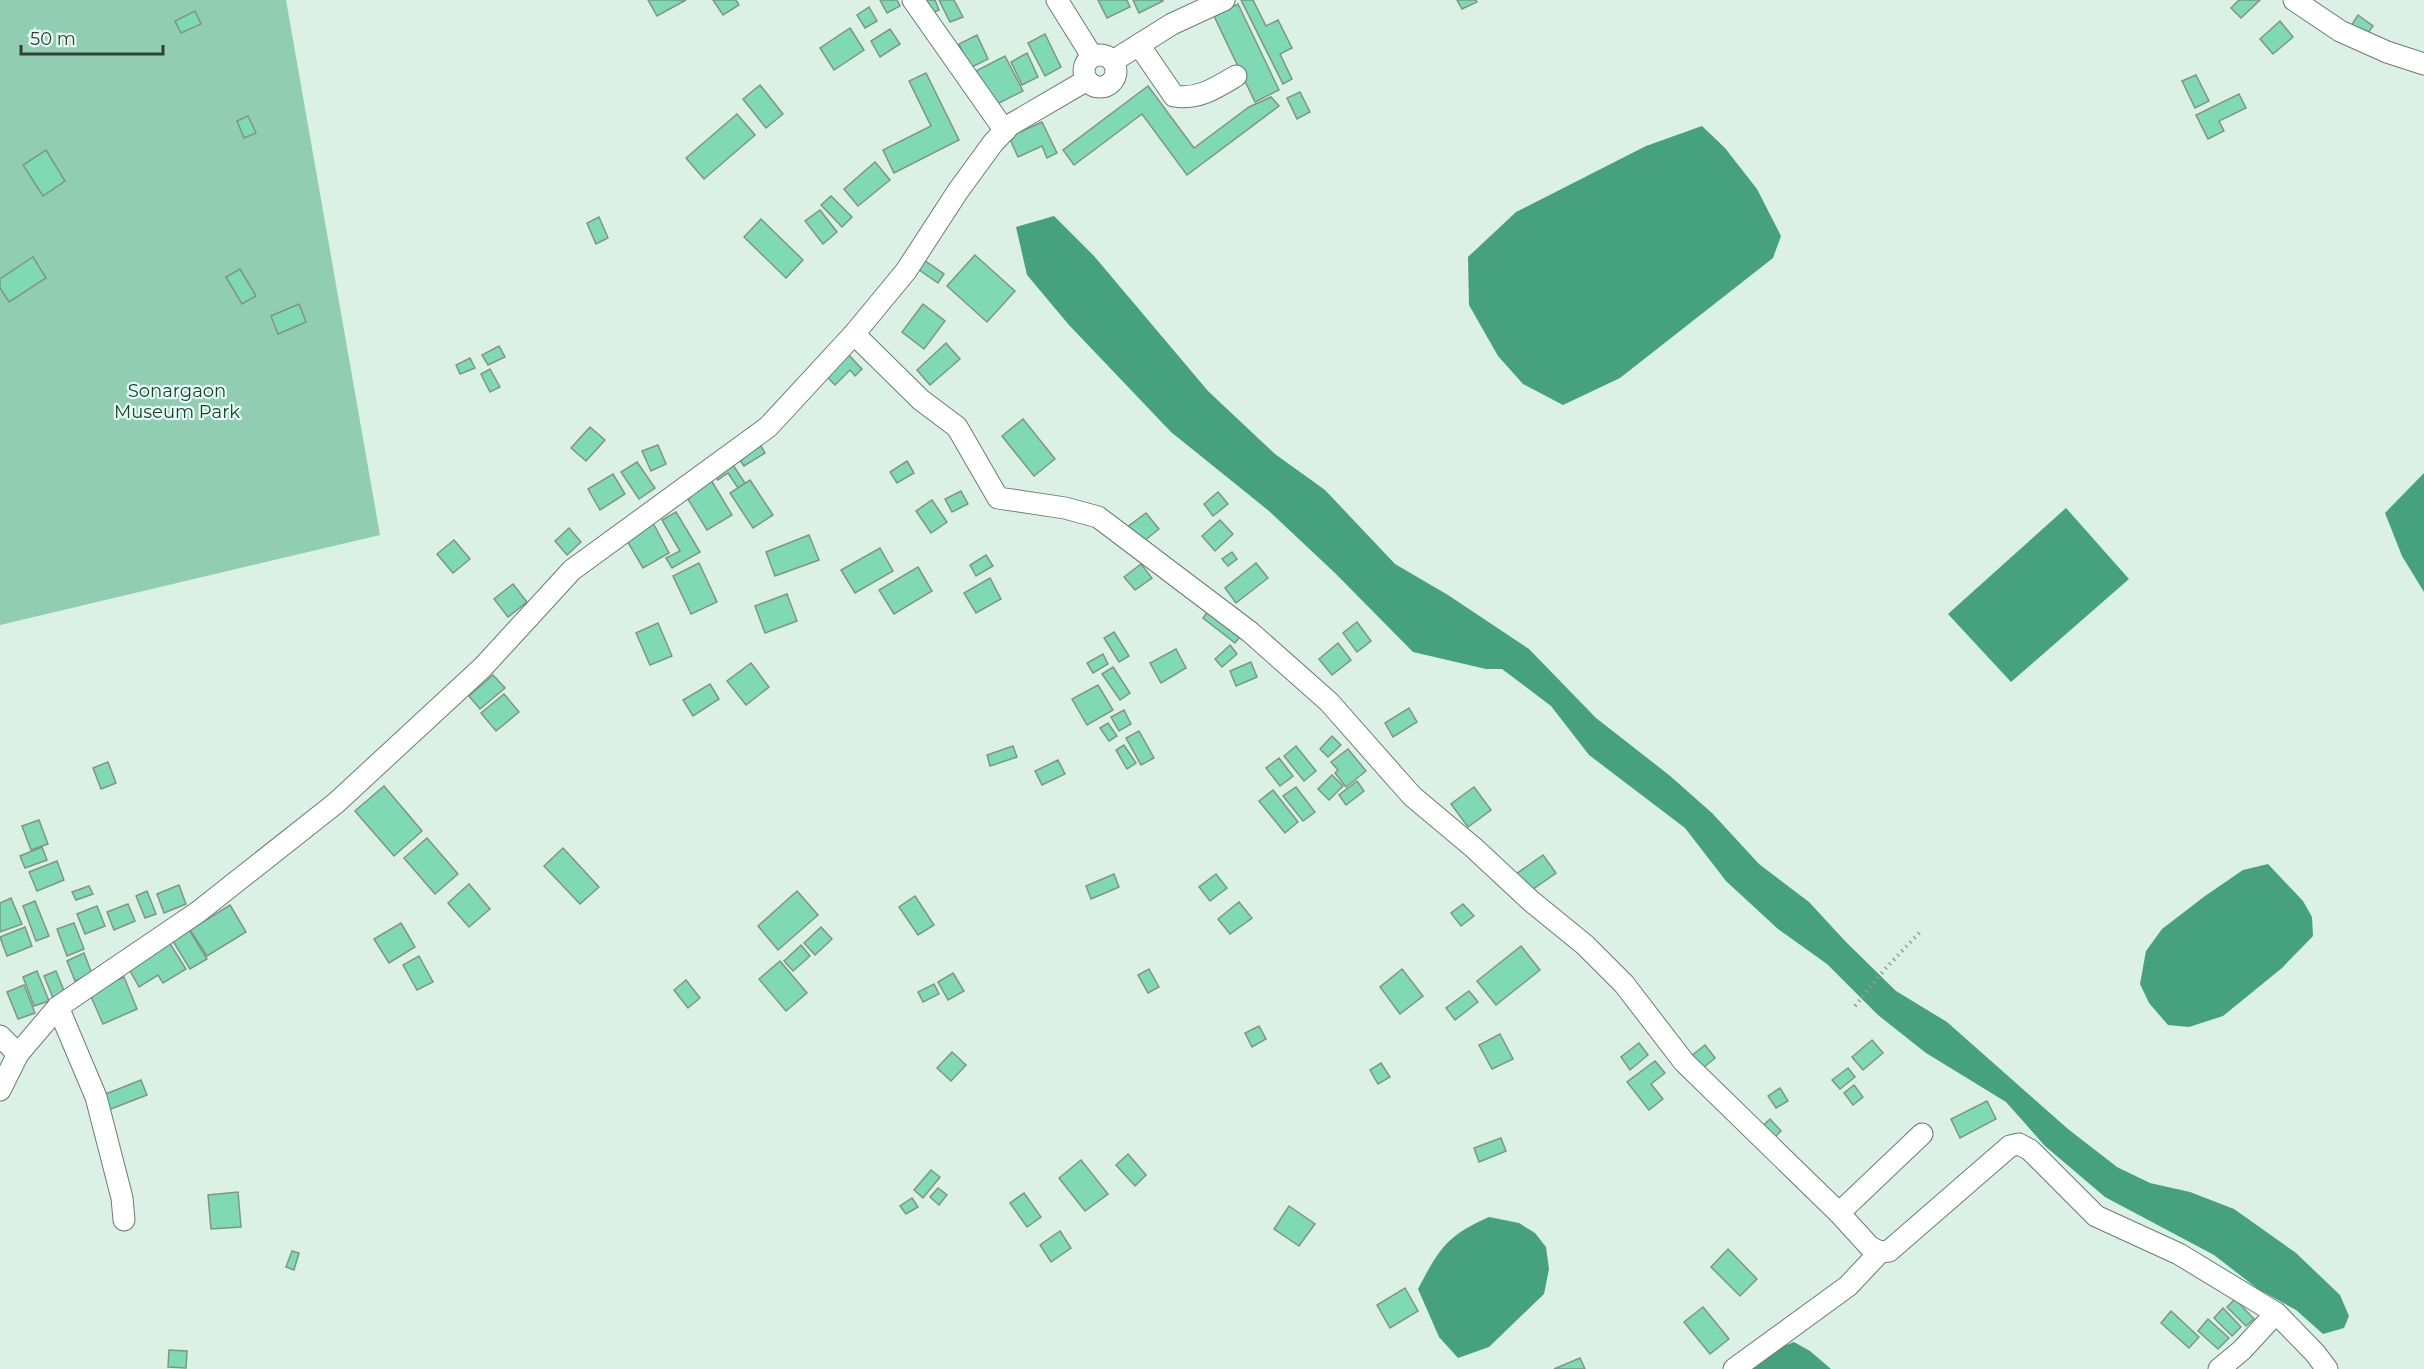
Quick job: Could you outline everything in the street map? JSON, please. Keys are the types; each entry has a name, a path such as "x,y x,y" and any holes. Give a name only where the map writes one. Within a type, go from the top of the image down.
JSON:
{"street":[{"path":"913,0 1005,132"},
{"path":"1057,0 1092,57"},
{"path":"1113,60 1172,24 1224,0"},
{"path":"2294,0 2340,31 2387,52 2424,64"},
{"path":"1139,45 1174,96 1188,99 1236,76"},
{"path":"1103,55 1113,60 1117,71 1116,77 1108,86 1097,87 1087,80 1085,65 1092,57 1103,55"},
{"path":"0,1090 18,1054 58,1007 198,912 336,803 483,667 572,570 768,427 854,334 906,271 958,191 1005,132 1035,109 1087,80"},
{"path":"854,334 921,400 957,427 998,498 1065,508 1098,517 1250,632 1329,702 1412,796 1474,848 1531,901 1585,945 1624,984 1684,1062 1870,1246 1880,1252 1889,1251 2010,1146 2019,1144 2030,1150 2096,1215 2179,1254 2276,1312 2315,1353 2326,1369"},
{"path":"58,1007 96,1097 122,1198 124,1220"},
{"path":"0,1036 18,1054"},
{"path":"1839,1213 1922,1134"},
{"path":"1734,1369 1848,1286 1880,1252"},
{"path":"2218,1369 2242,1350 2276,1312"}],"path":[{"path":"1855,1006 1885,969 1921,931"}],"green space":[{"name":"Sonargaon Museum Park","path":"0,0 286,0 380,535 0,625"}],"shaded area":[{"path":"1702,126 1725,148 1757,189 1781,236 1773,258 1620,378 1563,405 1523,384 1498,356 1469,305 1468,257 1516,212 1646,146"},
{"path":"1054,216 1094,256 1208,391 1275,454 1325,490 1395,564 1448,595 1529,649 1596,718 1669,775 1712,813 1759,864 1809,902 1896,991 1947,1022 2068,1129 2117,1167 2150,1183 2190,1192 2234,1209 2296,1253 2340,1295 2349,1316 2344,1328 2323,1334 2296,1310 2258,1289 2214,1255 2105,1197 2045,1146 2006,1102 1926,1053 1878,1015 1827,964 1778,929 1726,881 1685,828 1589,755 1551,706 1502,669 1486,669 1413,652 1335,573 1269,511 1171,432 1069,325 1027,275 1016,227"},
{"path":"2424,473 2424,592 2402,556 2385,513"},
{"path":"2066,508 2129,579 2011,682 1948,614"},
{"path":"2268,864 2303,901 2312,917 2313,936 2282,968 2223,1016 2189,1027 2168,1025 2149,1003 2140,984 2146,951 2162,929 2205,896 2243,870"},
{"path":"1489,1217 1519,1223 1535,1233 1546,1247 1549,1269 1544,1294 1489,1347 1458,1358 1439,1337 1418,1289 1445,1245 1474,1224"},
{"path":"1794,1342 1810,1351 1831,1369 1753,1369 1766,1356"}],"building":[{"path":"648,0 686,0 657,16"},
{"path":"713,0 736,0 739,5 723,15"},
{"path":"880,0 897,0 900,6 887,13"},
{"path":"923,0 935,0 939,10 929,14"},
{"path":"939,0 954,0 963,17 950,22"},
{"path":"1098,0 1127,0 1130,7 1107,18"},
{"path":"1133,0 1163,0 1163,1 1139,13"},
{"path":"1241,0 1253,0 1266,26 1278,20 1292,48 1280,54 1292,79 1283,84"},
{"path":"1457,0 1476,0 1477,2 1462,9"},
{"path":"2239,0 2260,0 2241,18 2231,8"},
{"path":"1238,4 1279,90 1255,102 1214,16"},
{"path":"869,7 877,21 865,28 857,15"},
{"path":"195,11 201,24 181,33 175,21"},
{"path":"2358,15 2373,26 2366,36 2351,26"},
{"path":"2280,21 2293,37 2273,54 2260,39"},
{"path":"850,28 864,50 834,70 820,48"},
{"path":"890,29 900,44 880,57 871,41"},
{"path":"1045,34 1061,67 1045,76 1028,43"},
{"path":"977,35 988,59 970,68 959,44"},
{"path":"1027,53 1038,77 1022,85 1011,62"},
{"path":"1005,56 1023,91 993,106 976,71"},
{"path":"926,73 959,140 894,173 883,150 931,126 909,81"},
{"path":"2196,75 2209,101 2195,108 2182,81"},
{"path":"760,85 783,114 766,128 743,99"},
{"path":"1148,86 1194,148 1249,107 1271,97 1279,106 1187,175 1142,114 1074,165 1063,150"},
{"path":"1300,92 1310,112 1297,119 1287,98"},
{"path":"2239,94 2246,108 2219,121 2224,131 2208,139 2196,115"},
{"path":"737,114 755,135 704,179 686,158"},
{"path":"248,116 256,133 244,138 237,121"},
{"path":"1042,122 1057,153 1047,158 1042,146 1018,157 1009,137"},
{"path":"46,150 65,181 43,196 23,165"},
{"path":"875,162 890,180 858,206 844,189"},
{"path":"831,196 852,217 842,227 821,205"},
{"path":"820,210 837,232 823,244 805,221"},
{"path":"599,217 608,238 596,244 587,223"},
{"path":"761,219 803,260 786,278 744,237"},
{"path":"975,255 1015,291 987,322 947,286"},
{"path":"33,257 46,278 9,302 0,288 0,279"},
{"path":"921,258 944,274 938,283 915,267"},
{"path":"240,269 256,296 242,304 226,277"},
{"path":"299,304 306,322 278,334 271,316"},
{"path":"923,304 945,321 924,349 902,332"},
{"path":"946,343 960,359 930,385 917,370"},
{"path":"499,346 505,357 488,365 482,355"},
{"path":"845,351 862,369 855,376 850,370 835,385 823,373"},
{"path":"470,358 475,368 460,374 456,365"},
{"path":"490,369 500,387 490,392 481,374"},
{"path":"1023,419 1055,459 1034,476 1002,436"},
{"path":"590,427 605,440 586,461 571,448"},
{"path":"758,441 765,453 744,466 736,455"},
{"path":"658,445 666,464 651,471 642,451"},
{"path":"729,459 745,483 738,488 728,473 718,480 712,471"},
{"path":"907,461 914,473 897,483 890,472"},
{"path":"637,462 655,488 639,499 621,472"},
{"path":"613,474 625,494 600,510 588,489"},
{"path":"711,480 732,515 707,530 686,496"},
{"path":"750,480 773,515 753,528 730,493"},
{"path":"961,491 968,504 952,512 945,499"},
{"path":"1218,492 1228,504 1213,516 1204,504"},
{"path":"932,500 947,522 931,533 916,511"},
{"path":"676,512 700,552 672,568 666,558 680,551 662,520"},
{"path":"1146,513 1159,529 1139,545 1126,528"},
{"path":"1220,520 1233,534 1215,551 1202,536"},
{"path":"653,523 669,553 643,568 626,539"},
{"path":"569,528 581,542 567,555 555,541"},
{"path":"809,535 819,560 775,576 766,552"},
{"path":"454,540 470,559 453,573 437,554"},
{"path":"880,548 893,571 855,593 841,570"},
{"path":"1232,552 1237,559 1228,566 1222,559"},
{"path":"986,555 993,566 976,576 970,565"},
{"path":"699,563 717,602 691,614 673,576"},
{"path":"1256,563 1268,578 1236,603 1225,588"},
{"path":"1141,564 1152,578 1135,590 1124,577"},
{"path":"918,567 932,591 894,614 879,590"},
{"path":"990,578 1001,599 976,613 964,593"},
{"path":"513,584 527,602 508,617 494,599"},
{"path":"787,594 797,621 765,633 755,606"},
{"path":"1210,608 1243,633 1235,643 1203,618"},
{"path":"1357,622 1371,641 1357,652 1343,633"},
{"path":"658,623 672,656 650,665 636,633"},
{"path":"1114,632 1129,656 1119,662 1104,638"},
{"path":"1338,643 1351,660 1332,675 1319,659"},
{"path":"1230,645 1237,654 1222,667 1215,659"},
{"path":"1176,649 1186,668 1161,683 1150,663"},
{"path":"1103,654 1108,664 1093,673 1087,663"},
{"path":"1251,662 1257,677 1236,686 1230,671"},
{"path":"751,663 769,687 746,705 727,681"},
{"path":"1113,667 1130,693 1120,700 1102,674"},
{"path":"493,675 505,688 480,709 469,696"},
{"path":"710,684 719,699 693,716 683,700"},
{"path":"1098,685 1113,710 1087,725 1072,699"},
{"path":"504,694 519,712 496,731 481,713"},
{"path":"1409,708 1417,722 1393,737 1385,723"},
{"path":"1124,710 1131,724 1119,731 1111,717"},
{"path":"1108,723 1117,736 1109,741 1100,728"},
{"path":"1139,731 1154,758 1141,765 1126,738"},
{"path":"1332,736 1341,745 1328,757 1320,749"},
{"path":"1124,745 1136,763 1127,769 1116,750"},
{"path":"1013,746 1017,757 990,766 987,755"},
{"path":"1296,746 1316,771 1304,781 1284,756"},
{"path":"1348,749 1366,771 1346,787 1335,773 1338,770 1331,762"},
{"path":"1279,758 1293,776 1280,786 1266,768"},
{"path":"1058,760 1065,774 1042,785 1035,771"},
{"path":"108,762 116,783 101,789 93,768"},
{"path":"1332,775 1343,786 1329,800 1318,789"},
{"path":"1357,781 1364,791 1346,805 1339,795"},
{"path":"384,786 422,831 394,856 355,811"},
{"path":"1296,787 1315,812 1303,821 1283,796"},
{"path":"1474,787 1491,810 1468,827 1451,804"},
{"path":"1273,790 1298,822 1285,833 1259,801"},
{"path":"39,820 48,844 31,850 22,826"},
{"path":"427,838 458,874 435,894 404,858"},
{"path":"42,847 47,860 25,868 20,856"},
{"path":"563,848 599,887 580,904 544,866"},
{"path":"1543,855 1556,873 1529,892 1516,874"},
{"path":"57,861 64,880 37,891 29,872"},
{"path":"1114,874 1119,887 1091,899 1086,886"},
{"path":"1216,874 1227,888 1210,901 1199,887"},
{"path":"469,884 490,909 469,927 448,903"},
{"path":"179,885 186,904 164,913 157,894"},
{"path":"89,886 93,894 76,900 72,892"},
{"path":"147,891 156,914 145,918 136,896"},
{"path":"797,891 818,915 778,950 758,926"},
{"path":"915,896 934,925 918,935 899,907"},
{"path":"11,898 22,924 0,932 0,903"},
{"path":"35,901 49,936 36,941 23,906"},
{"path":"1239,902 1252,918 1230,934 1218,919"},
{"path":"128,904 135,921 114,930 107,912"},
{"path":"1463,904 1474,916 1461,926 1451,913"},
{"path":"230,905 246,932 207,956 190,930"},
{"path":"97,906 105,926 85,934 77,914"},
{"path":"74,923 84,949 67,956 57,929"},
{"path":"401,923 415,947 389,963 374,939"},
{"path":"25,927 32,946 7,956 0,937"},
{"path":"821,927 832,939 815,955 804,943"},
{"path":"188,928 207,959 190,969 171,938"},
{"path":"169,942 186,969 163,983 158,975 139,987 128,967"},
{"path":"801,945 810,956 793,971 784,961"},
{"path":"1521,946 1540,970 1496,1005 1477,981"},
{"path":"84,953 92,974 75,981 67,961"},
{"path":"419,956 433,982 417,990 403,965"},
{"path":"780,961 807,993 786,1011 759,979"},
{"path":"1149,969 1159,987 1148,993 1138,975"},
{"path":"1402,969 1423,996 1400,1014 1380,987"},
{"path":"37,971 49,1001 34,1006 23,977"},
{"path":"56,971 65,993 53,998 44,976"},
{"path":"953,973 964,991 948,1000 938,982"},
{"path":"124,977 137,1009 103,1024 89,992"},
{"path":"686,980 700,998 688,1008 674,990"},
{"path":"934,984 939,994 923,1002 918,992"},
{"path":"24,985 35,1013 18,1019 7,992"},
{"path":"1469,991 1478,1002 1455,1020 1446,1008"},
{"path":"1259,1026 1266,1039 1252,1047 1245,1033"},
{"path":"1500,1034 1513,1059 1492,1069 1479,1045"},
{"path":"1872,1040 1883,1053 1863,1070 1852,1057"},
{"path":"1639,1043 1648,1055 1630,1070 1621,1057"},
{"path":"1705,1045 1715,1058 1697,1073 1686,1060"},
{"path":"952,1052 966,1065 951,1081 937,1068"},
{"path":"1655,1061 1665,1073 1651,1084 1663,1099 1649,1110 1627,1082"},
{"path":"1381,1063 1390,1077 1378,1084 1370,1070"},
{"path":"1848,1068 1855,1077 1840,1089 1832,1080"},
{"path":"141,1080 147,1095 103,1112 98,1097"},
{"path":"1854,1085 1863,1097 1853,1105 1844,1093"},
{"path":"1780,1088 1788,1101 1776,1108 1768,1096"},
{"path":"1987,1101 1996,1119 1960,1138 1951,1119"},
{"path":"1770,1119 1781,1131 1769,1143 1757,1131"},
{"path":"1501,1138 1506,1151 1479,1162 1474,1148"},
{"path":"1128,1154 1146,1175 1135,1186 1116,1165"},
{"path":"1081,1160 1108,1194 1085,1211 1059,1178"},
{"path":"931,1170 940,1177 923,1198 914,1190"},
{"path":"938,1188 947,1195 939,1205 930,1197"},
{"path":"238,1192 241,1227 211,1229 208,1195"},
{"path":"1024,1193 1041,1217 1027,1227 1010,1203"},
{"path":"912,1198 918,1207 906,1214 900,1206"},
{"path":"1289,1206 1315,1224 1299,1246 1274,1229"},
{"path":"1060,1231 1071,1248 1051,1262 1040,1245"},
{"path":"1728,1249 1757,1279 1740,1296 1711,1267"},
{"path":"292,1251 299,1253 294,1270 286,1267"},
{"path":"1405,1288 1418,1311 1390,1328 1377,1305"},
{"path":"2235,1299 2254,1319 2246,1326 2227,1307"},
{"path":"1703,1307 1729,1339 1710,1354 1684,1322"},
{"path":"2223,1308 2241,1327 2232,1336 2214,1318"},
{"path":"2171,1311 2199,1337 2189,1348 2161,1323"},
{"path":"2208,1319 2229,1338 2218,1349 2198,1331"},
{"path":"169,1350 187,1351 186,1368 168,1367"},
{"path":"1580,1358 1585,1369 1554,1369"}]}
